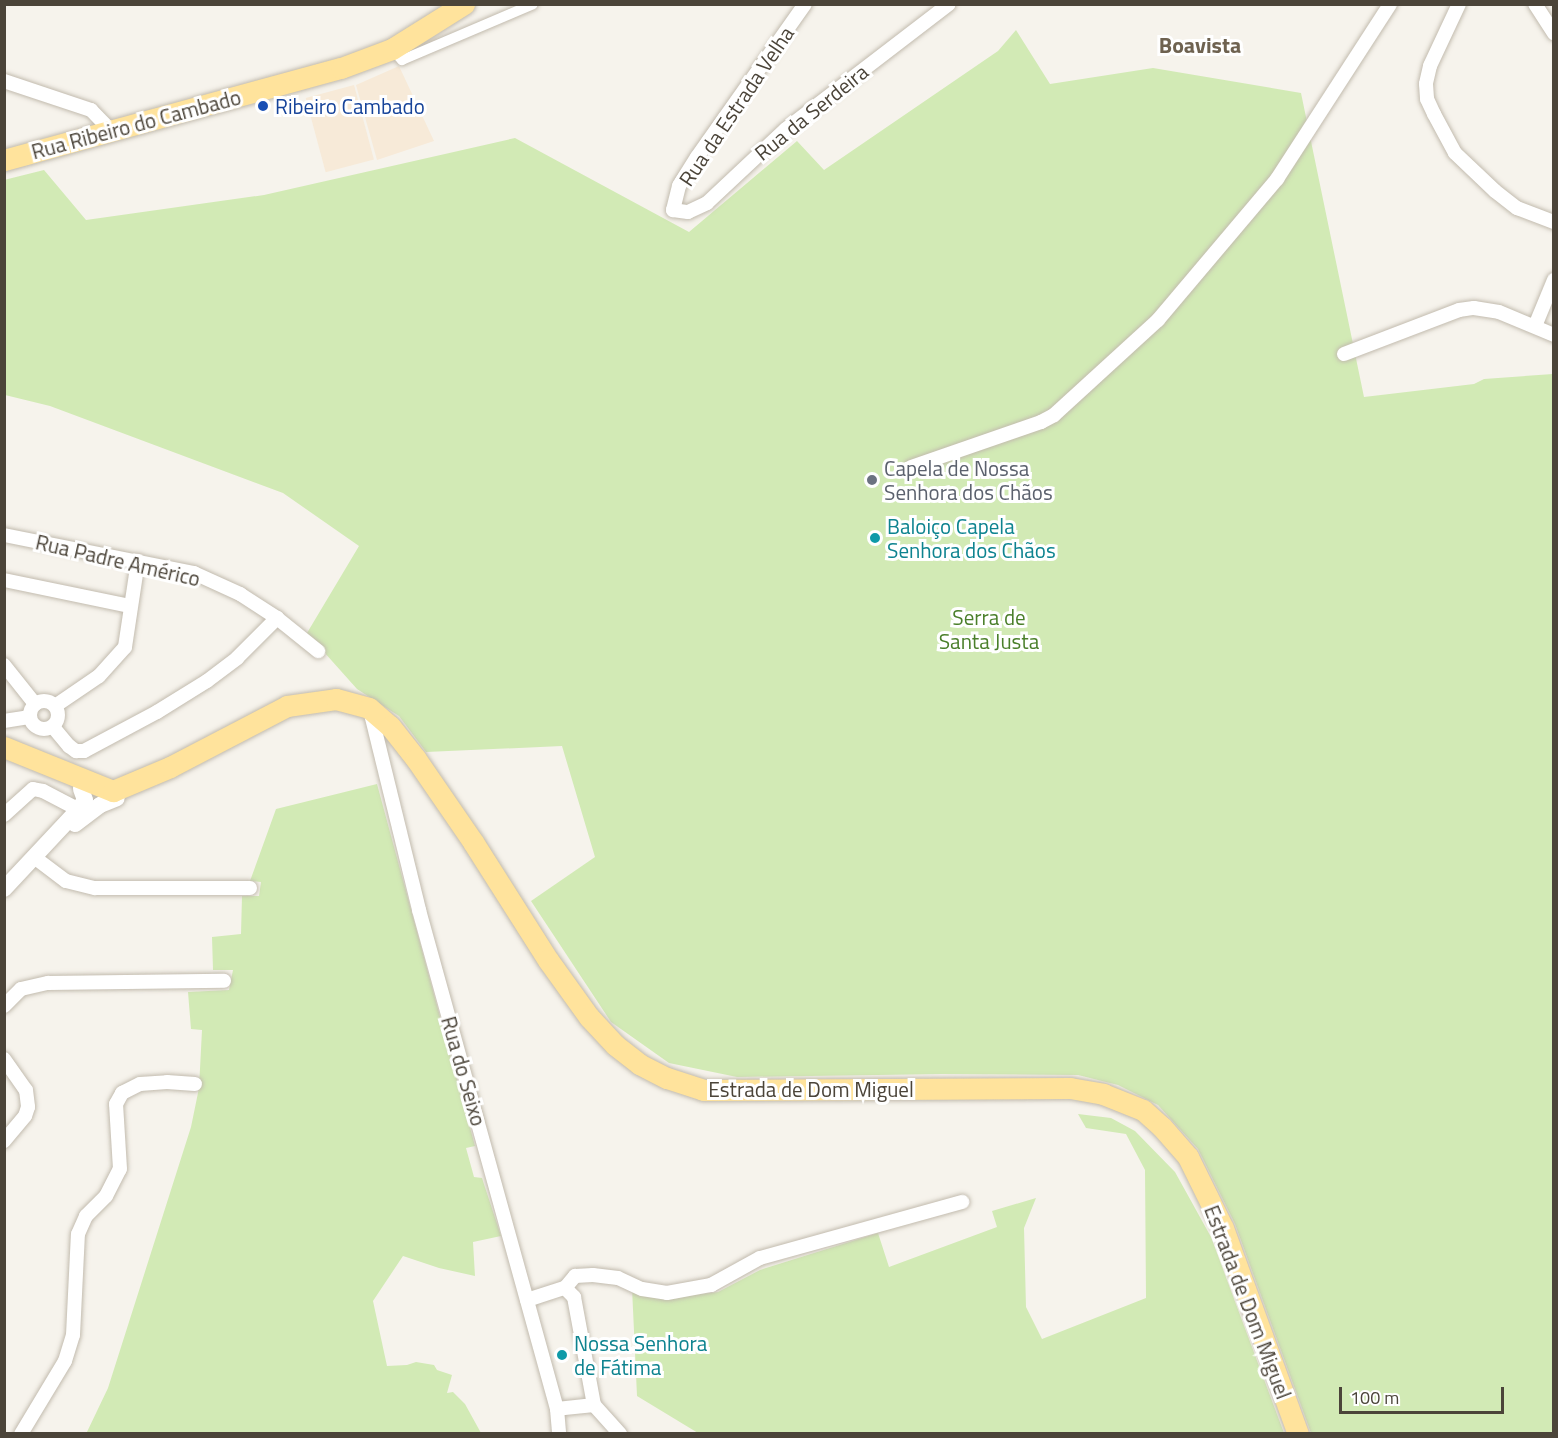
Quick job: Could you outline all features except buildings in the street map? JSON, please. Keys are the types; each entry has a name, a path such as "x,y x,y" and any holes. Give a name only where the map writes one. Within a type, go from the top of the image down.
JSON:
{"main road":[{"name":"Rua Ribeiro do Cambado","path":"4,160 341,68 393,49 464,4"},
{"name":"Estrada de Dom Miguel","path":"4,747 113,791 170,767 287,706 336,699 369,708 390,726 416,759 548,960 589,1017 615,1045 639,1064 667,1078 703,1090 1070,1088 1103,1094 1143,1110 1162,1127 1188,1157 1223,1228 1298,1434"},
{"name":"Estrada de Dom Miguel","path":"4,758 82,805 104,798 117,798 137,790 170,767"}],"street":[{"path":"393,49 402,60 533,4"},
{"name":"Rua da Estrada Velha","path":"673,210 679,186 805,4"},
{"name":"Rua da Serdeira","path":"673,210 688,212 707,203 786,129 949,4"},
{"path":"911,466 1041,422 1054,414 1158,320 1277,179 1390,4"},
{"path":"1459,4 1430,66 1426,84 1430,107 1455,153 1480,177 1517,208 1554,222"},
{"path":"1535,4 1554,33"},
{"path":"4,81 91,110 111,131"},
{"path":"1535,326 1554,280"},
{"path":"1344,354 1459,310 1474,308 1499,312 1554,335"},
{"name":"Rua Padre Américo","path":"4,535 194,573 240,594 277,618 318,651"},
{"path":"55,706 99,675 125,647 138,561"},
{"path":"4,580 130,606"},
{"path":"53,727 69,746 76,751 84,751 157,712 207,681 237,658 277,618"},
{"path":"4,665 35,704"},
{"path":"29,717 35,704 43,701 55,706"},
{"path":"29,717 33,725 40,729 53,727 58,719 55,706"},
{"name":"Rua do Seixo","path":"369,708 419,910 557,1409 559,1434"},
{"path":"4,721 29,717"},
{"path":"4,815 33,789 82,805 68,830 54,837 4,889"},
{"path":"34,857 66,881 95,888 250,888"},
{"path":"4,1006 21,989 48,983 224,981"},
{"path":"4,1141 25,1116 28,1107 26,1090 7,1065"},
{"path":"21,1434 65,1361 70,1344 78,1234 86,1216 106,1196 120,1169 116,1104 122,1093 130,1087 167,1082 195,1084"},
{"path":"526,1300 565,1288 575,1276 593,1275 618,1278 642,1288 667,1293 711,1285 760,1258 962,1202"},
{"path":"565,1288 574,1297 594,1405 620,1434"},
{"path":"557,1409 594,1405"}],"shaded area":[{"path":"399,66 434,141 377,160 356,85"},
{"path":"354,85 374,159 326,172 306,98"}],"green space":[{"name":"Serra de Santa Justa","path":"1016,30 1050,84 1153,68 1301,93 1364,397 1474,384 1484,379 1553,374 1553,1433 1311,1433 1235,1224 1198,1149 1158,1105 1118,1085 1078,1075 737,1077 669,1063 611,1022 531,901 595,857 562,746 426,752 399,716 357,689 307,633 359,546 283,493 50,406 5,395 4,180 44,170 86,220 264,195 515,138 689,232 797,141 824,170 998,51"},
{"path":"377,784 475,1146 466,1148 474,1177 482,1178 501,1236 473,1242 475,1276 439,1268 403,1256 373,1301 387,1366 416,1362 434,1365 437,1370 452,1375 447,1393 453,1392 465,1404 481,1433 86,1434 108,1388 191,1127 199,1088 202,1030 191,1029 188,992 229,990 233,970 213,970 212,937 241,934 242,896 259,896 261,882 250,881 276,809"},
{"path":"1078,1114 1111,1118 1135,1131 1175,1172 1211,1237 1284,1433 698,1433 637,1396 632,1288 666,1298 718,1292 760,1270 878,1233 889,1267 997,1227 992,1211 1036,1198 1024,1228 1026,1307 1042,1339 1146,1298 1145,1170 1126,1134 1086,1128"}],"place":[{"name":"Ribeiro Cambado","path":"263,106"},
{"name":"Capela de Nossa Senhora dos Chãos","path":"872,480"},
{"name":"Baloiço Capela Senhora dos Chãos","path":"875,538"},
{"name":"Nossa Senhora de Fátima","path":"562,1355"}],"district":[{"name":"Boavista","path":"1200,46"}]}
